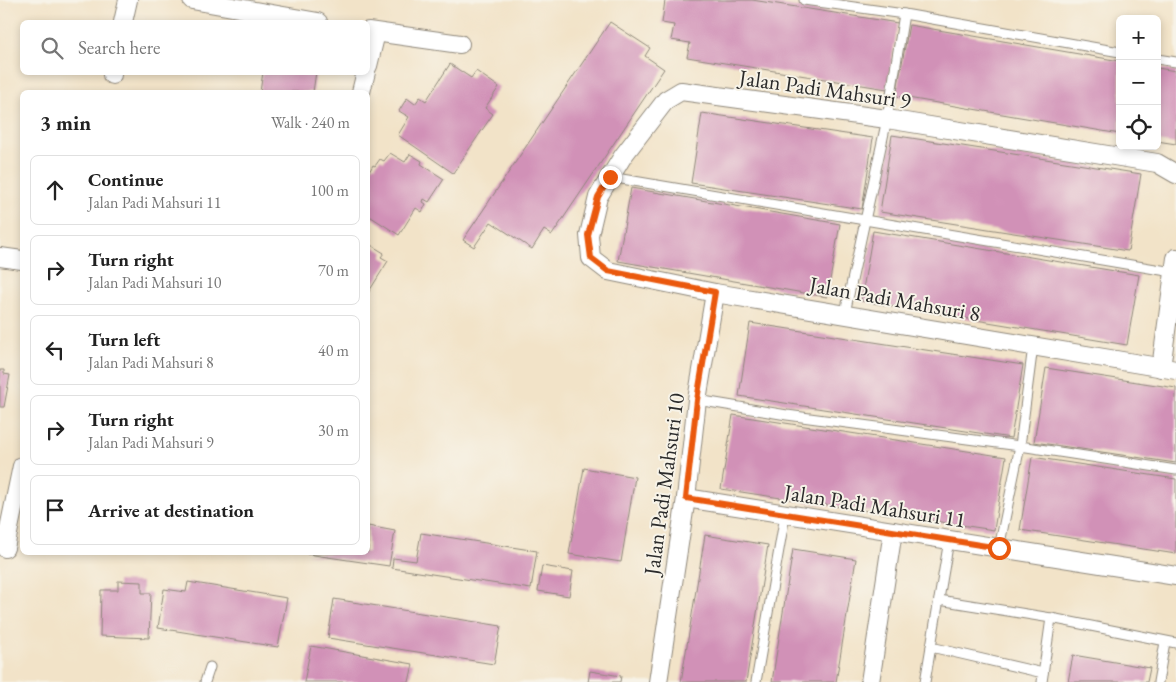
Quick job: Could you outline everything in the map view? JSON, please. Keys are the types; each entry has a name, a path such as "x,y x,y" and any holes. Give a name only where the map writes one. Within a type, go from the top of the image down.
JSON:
{"street":[{"path":"123,20 128,0"},
{"path":"192,0 307,20"},
{"path":"370,49 372,32 460,44"},
{"path":"362,90 365,75"},
{"name":"Jalan Padi Mahsuri 9","path":"608,271 591,258 588,235 598,197 623,156 666,100 681,91 887,120 1157,163 1176,174"},
{"path":"0,257 20,260"},
{"path":"1168,369 1175,265"},
{"name":"Jalan Padi Mahsuri 8","path":"608,271 715,292 1168,369"},
{"name":"Jalan Padi Mahsuri 10","path":"658,682 686,498 697,400 715,292"},
{"path":"6,548 20,476"},
{"name":"Jalan Padi Mahsuri 11","path":"686,498 1176,576"},
{"path":"870,682 893,531"}],"lane":[{"path":"804,0 904,14 1116,51"},
{"path":"846,314 887,120 904,14"},
{"path":"1161,60 1176,62"},
{"path":"610,177 866,220 1175,265"},
{"path":"999,548 1020,446 1033,346"},
{"path":"697,400 787,415 1020,446 1176,470"},
{"path":"756,682 785,515"},
{"path":"925,682 949,540"},
{"path":"939,600 1051,618 1176,643"},
{"path":"931,647 1042,678 1051,618"},
{"path":"1158,682 1165,642"},
{"path":"205,682 210,667"}],"building":[{"path":"665,0 752,0 898,23 887,89 687,57 690,43 671,40 674,25 662,23"},
{"path":"610,22 650,48 645,56 664,69 552,235 544,230 532,249 491,222 474,247 463,240"},
{"path":"909,25 1116,60 1116,133 896,96"},
{"path":"450,64 471,78 476,71 499,87 485,108 493,114 453,173 398,135 409,117 399,111 407,98 415,104 420,97 426,101"},
{"path":"1161,69 1176,71 1176,144 1161,142"},
{"path":"263,75 316,75 313,90 260,90"},
{"path":"702,113 873,138 862,209 691,183"},
{"path":"892,135 1141,174 1128,251 880,212"},
{"path":"390,153 405,162 410,154 422,161 421,164 444,179 429,202 424,199 423,202 426,204 422,212 416,208 399,235 370,216 370,170 380,159 384,161"},
{"path":"631,188 840,224 827,297 618,261"},
{"path":"873,231 1139,275 1127,345 861,301"},
{"path":"370,245 384,253 381,257 388,261 370,290"},
{"path":"750,323 1023,365 1011,438 739,396"},
{"path":"1046,368 1176,388 1176,463 1034,442"},
{"path":"0,370 4,370 4,374 10,375 4,407 0,407"},
{"path":"733,415 1006,457 994,530 721,489"},
{"path":"1032,457 1176,479 1176,554 1020,530"},
{"path":"584,468 635,477 621,562 569,554"},
{"path":"370,526 395,531 389,566 314,555 370,555"},
{"path":"421,533 537,551 531,589 392,568 393,558 416,561"},
{"path":"705,535 768,545 746,682 681,682"},
{"path":"793,549 856,559 836,682 772,682"},
{"path":"542,566 573,571 569,596 538,591"},
{"path":"118,581 142,582 142,593 151,593 149,638 100,636 101,590 118,590"},
{"path":"188,582 287,598 278,647 158,628 164,589 186,592"},
{"path":"334,599 501,626 494,664 328,638"},
{"path":"311,646 413,664 409,682 304,682"},
{"path":"1073,655 1150,668 1147,682 1068,682"},
{"path":"590,671 621,676 620,682 588,682"}],"route":[{"path":"610,177 598,197 588,235 591,258 608,271 715,292 697,400 686,498 999,548"}]}
